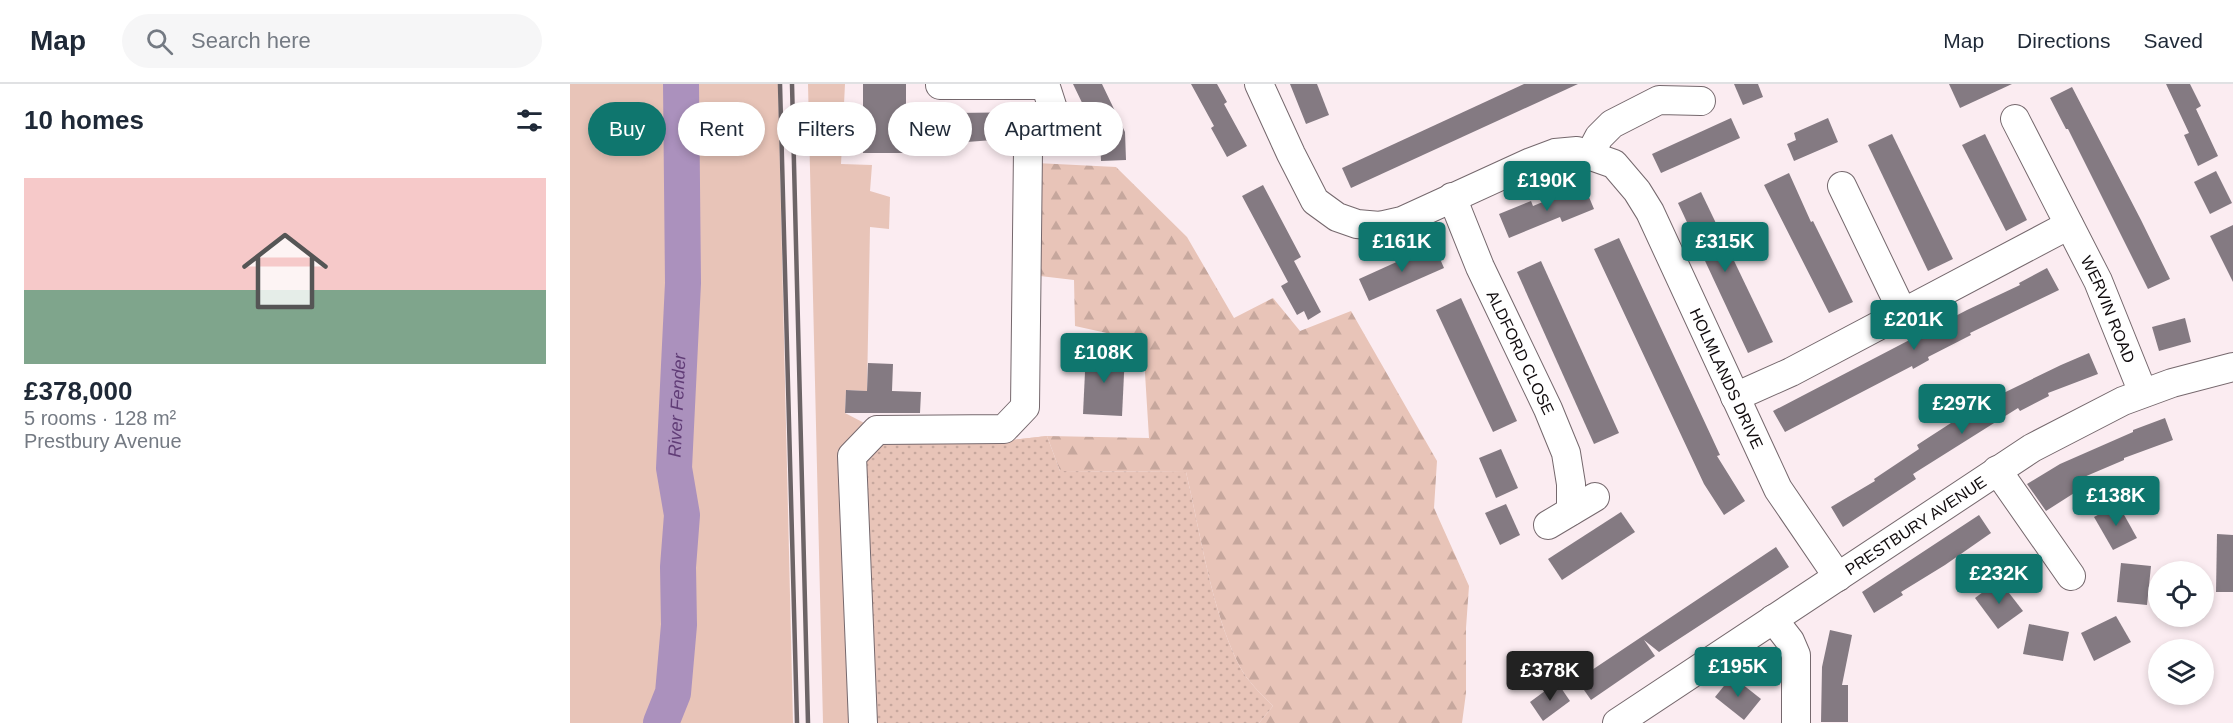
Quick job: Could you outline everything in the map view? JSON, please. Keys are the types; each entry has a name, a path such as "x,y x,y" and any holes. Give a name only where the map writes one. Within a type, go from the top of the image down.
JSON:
{"street":[{"path":"956,84 1045,85 1051,102"},
{"name":"HOLMLANDS DRIVE","path":"1259,84 1315,201 1337,217 1357,224 1380,226 1402,221 1554,153 1578,151 1614,164 1637,191 1650,212 1778,489 1838,577"},
{"path":"1590,154 1599,137 1612,124 1659,100 1701,101"},
{"name":"WERVIN ROAD","path":"2015,119 2098,281 2143,393"},
{"path":"862,723 852,456 877,430 1004,429 1025,407 1028,156"},
{"path":"1842,186 1903,313"},
{"name":"ALDFORD CLOSE","path":"1452,197 1480,267 1548,409 1566,453 1571,484 1560,518 1595,497"},
{"path":"1735,397 1791,372 2069,225"},
{"name":"PRESTBURY AVENUE","path":"1617,723 2031,448 2081,421 2143,393 2172,382 2233,367"},
{"path":"1997,470 2071,576"},
{"path":"1773,620 1790,640 1796,655 1796,723"}],"green space":[{"path":"570,84 778,84 777,156 780,156 793,723 570,723"},
{"path":"808,84 845,84 844,102 808,102"},
{"path":"810,156 841,156 841,164 872,165 870,191 890,197 889,229 870,227 867,391 846,390 845,413 870,426 858,458 1047,436 895,723 823,723"},
{"path":"1036,163 1116,167 1187,237 1234,318 1273,298 1300,331 1351,311 1437,461 1434,508 1469,586 1466,628 1466,693 1462,723 1259,723 1273,706 1255,688 1240,667 1221,621 1186,472 1060,471 1047,436 1149,438 1143,341 1075,326 1074,280 1040,276"},
{"path":"1047,436 1060,471 1186,472 1221,621 1240,667 1255,688 1273,706 1259,723 866,723 858,459 881,445 1011,440"}],"building":[{"path":"863,84 906,84 906,102 888,102 888,153 876,153 876,102 863,102"},
{"path":"1073,84 1102,84 1111,102 1082,102"},
{"path":"1191,84 1217,84 1227,102 1224,104 1247,146 1227,157 1211,128 1214,126"},
{"path":"1290,84 1317,84 1329,115 1306,124"},
{"path":"1524,84 1578,84 1351,188 1342,168"},
{"path":"1734,84 1758,84 1763,97 1743,105"},
{"path":"1949,84 2012,84 1960,108"},
{"path":"2166,84 2190,84 2201,106 2196,109 2218,156 2198,166 2184,135 2189,133"},
{"path":"2072,87 2170,279 2148,289 2068,129 2050,98"},
{"path":"972,113 984,113 984,141 972,142"},
{"path":"1731,118 1740,138 1661,173 1652,154"},
{"path":"1828,118 1838,142 1794,161 1787,144 1796,140 1794,133"},
{"path":"1123,128 1126,160 1101,161 1101,156 1123,156"},
{"path":"1892,134 1953,259 1928,271 1868,145"},
{"path":"1985,134 2027,220 2006,231 1962,145"},
{"path":"2216,171 2232,203 2210,214 2194,182"},
{"path":"1789,173 1811,222 1813,221 1853,302 1829,313 1764,185"},
{"path":"1263,185 1301,257 1294,261 1321,312 1308,320 1304,311 1297,315 1281,286 1288,282 1242,196"},
{"path":"1584,185 1594,209 1562,222 1560,217 1509,238 1499,214 1531,201 1533,206"},
{"path":"1701,192 1773,342 1748,353 1678,203"},
{"path":"2233,225 2233,282 2210,236"},
{"path":"1619,238 1720,455 1717,456 1745,501 1724,515 1704,484 1594,249"},
{"path":"1434,245 1444,268 1369,301 1359,279"},
{"path":"1541,261 1619,433 1594,444 1517,272"},
{"path":"2047,268 2059,290 1970,333 1971,335 1928,357 1929,360 1913,369 1912,366 1785,432 1773,411 1967,310 2020,285 2019,283"},
{"path":"1461,298 1517,421 1493,432 1436,310"},
{"path":"2185,318 2191,342 2159,351 2152,327"},
{"path":"1086,351 1125,353 1122,416 1083,414"},
{"path":"2089,353 2098,374 2048,393 2049,396 2020,411 2018,408 1913,474 1916,479 1843,527 1831,507 1875,481 1874,479 1919,449 1917,445 1988,399"},
{"path":"868,363 893,364 892,391 921,392 920,413 845,413 846,390 867,391"},
{"path":"2165,418 2173,440 2124,458 2124,460 2077,480 2082,488 2046,511 2027,484 2060,464 2133,432 2133,430"},
{"path":"1501,449 1518,488 1496,498 1479,458"},
{"path":"1506,504 1520,535 1500,545 1485,513"},
{"path":"2118,504 2137,538 2113,550 2094,517"},
{"path":"1621,512 1635,532 1562,580 1548,559"},
{"path":"1979,515 1991,533 1901,592 1903,595 1874,613 1862,592"},
{"path":"2217,534 2233,535 2233,592 2216,592"},
{"path":"1776,547 1789,567 1659,652 1644,640 1655,656 1591,700 1577,680"},
{"path":"2121,563 2148,566 2147,605 2117,602"},
{"path":"1999,580 2023,611 1998,629 1975,598"},
{"path":"2116,616 2131,642 2094,661 2081,633"},
{"path":"2029,624 2069,632 2063,661 2023,654"},
{"path":"1830,630 1852,635 1842,685 1848,685 1848,722 1821,722 1822,667"},
{"path":"1732,676 1761,699 1744,720 1715,697"},
{"path":"1557,682 1570,701 1543,721 1530,702"}],"waterway":[{"name":"River Fender","path":"661,723 673,693 679,625 678,567 682,515 674,468 683,283 681,84"}],"railway":[{"path":"780,84 797,723"},
{"path":"792,84 808,723"}]}
